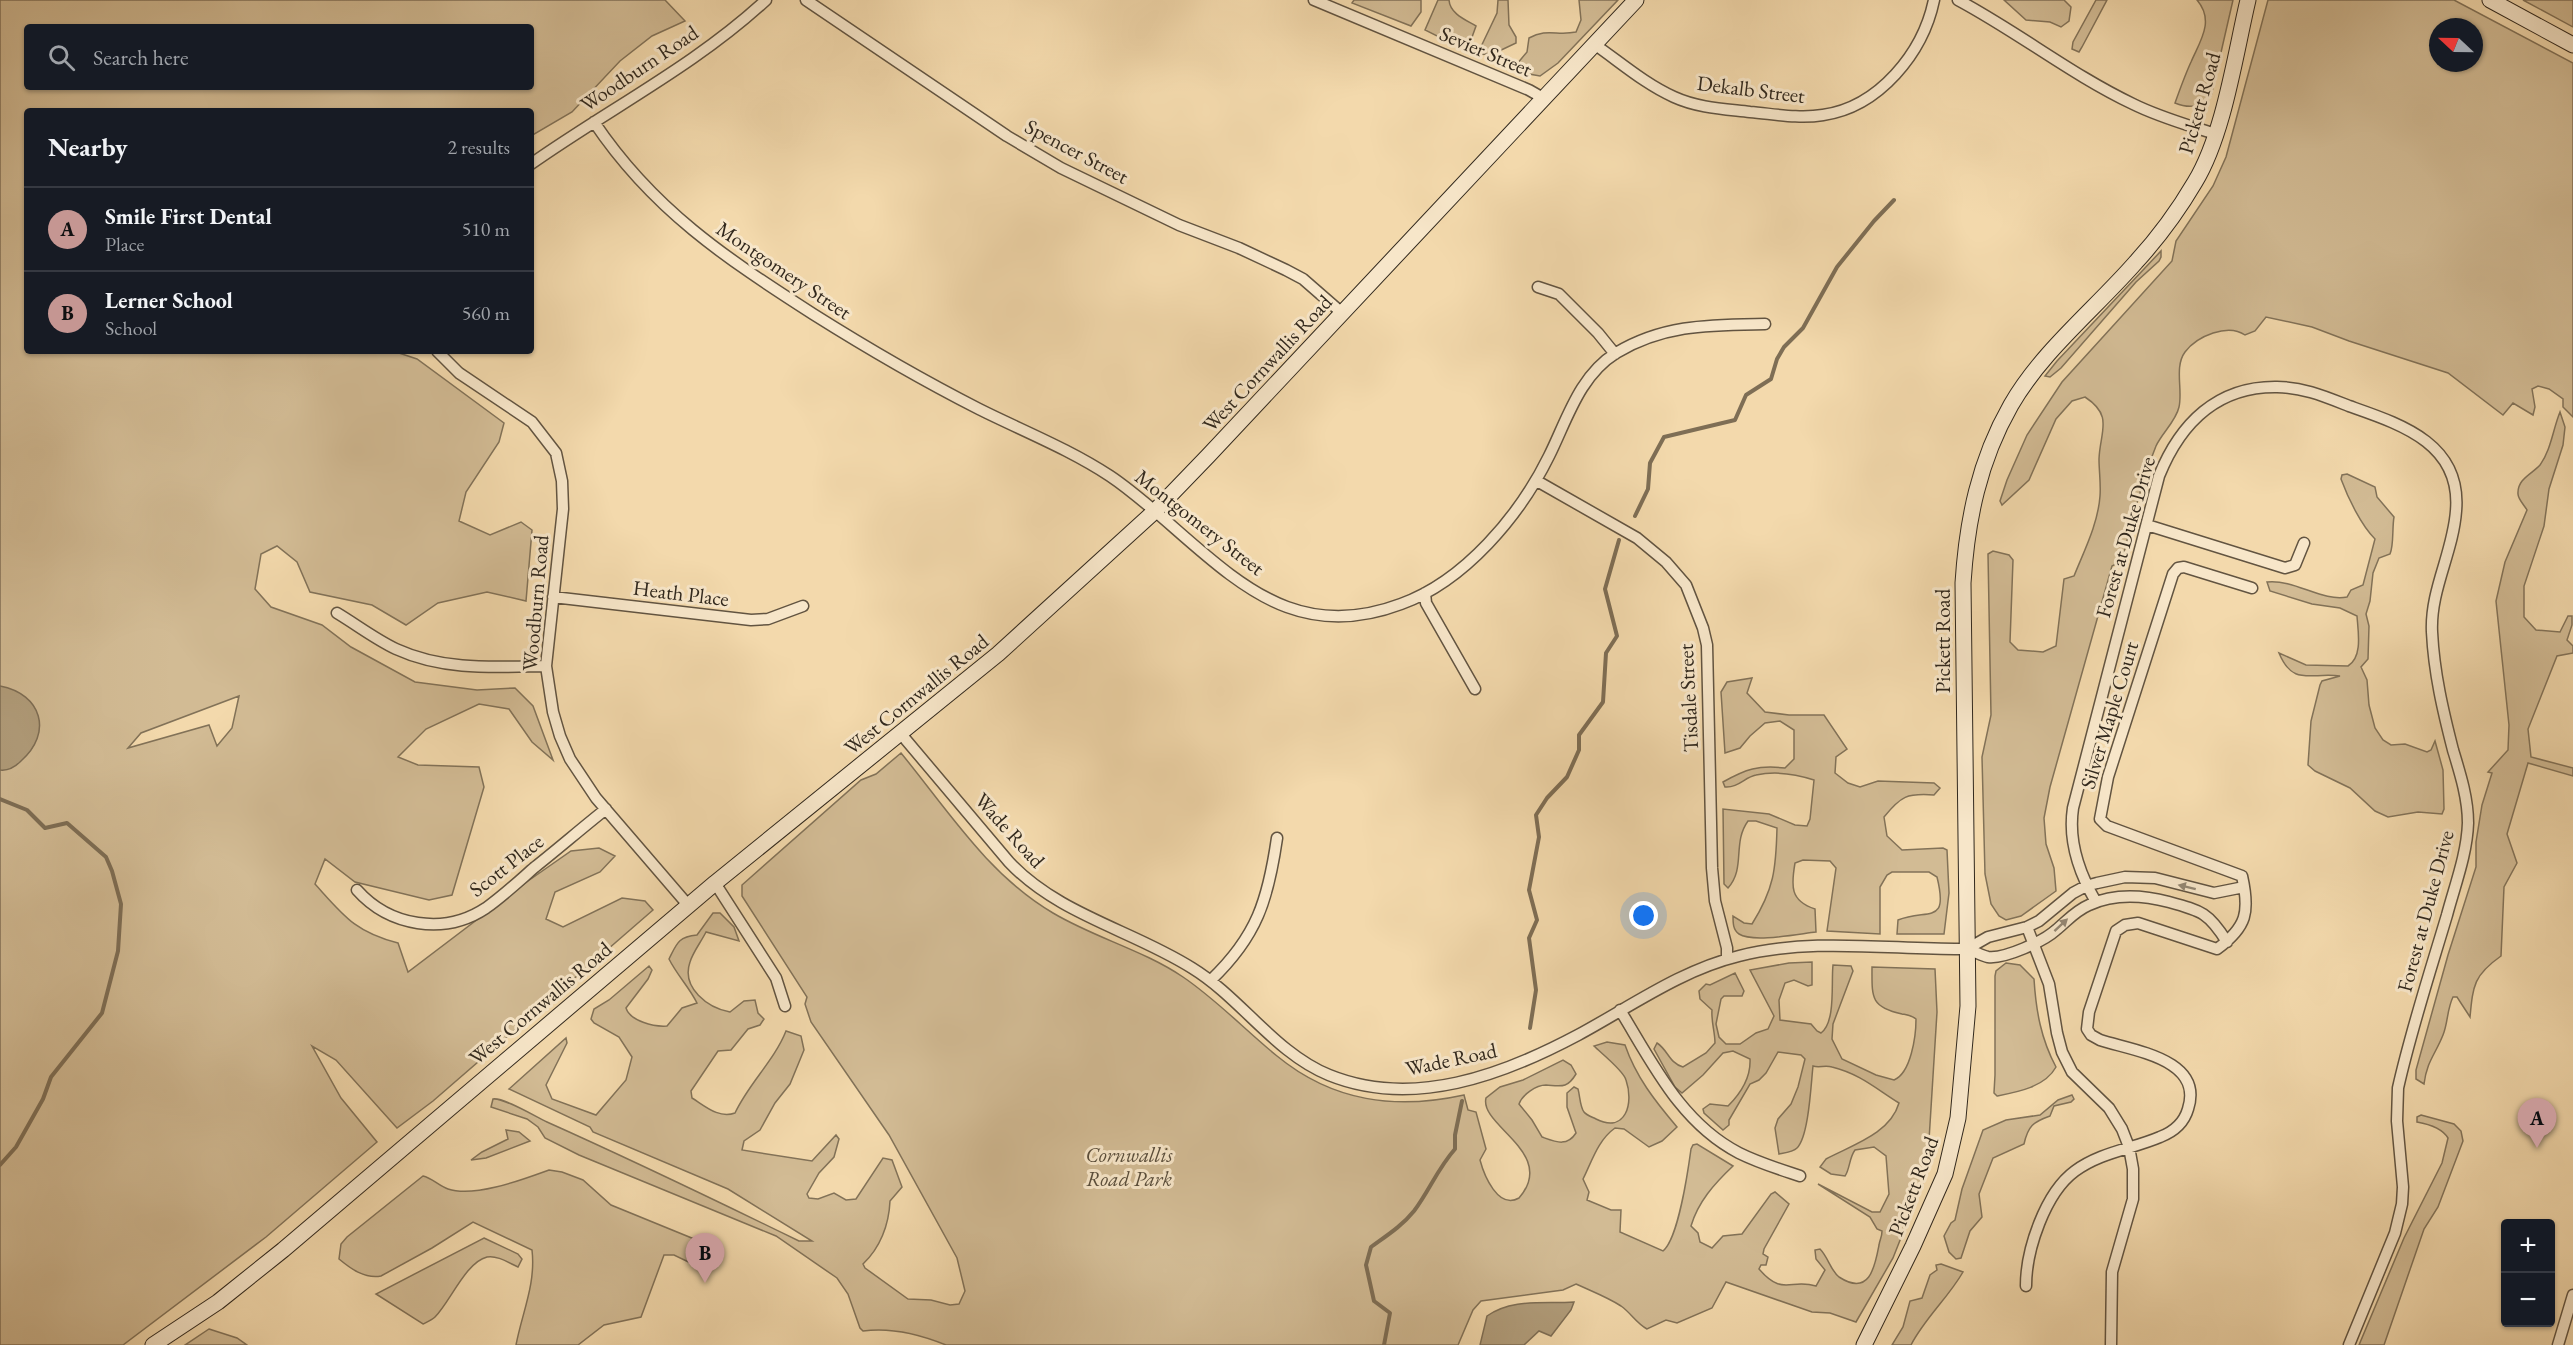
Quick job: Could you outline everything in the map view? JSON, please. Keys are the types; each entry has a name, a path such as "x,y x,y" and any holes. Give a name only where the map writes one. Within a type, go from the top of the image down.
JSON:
{"street":[{"name":"Woodburn Road","path":"534,162 692,57 766,0"},
{"name":"Spencer Street","path":"806,0 1007,136 1061,168 1179,225 1239,248 1294,275 1342,313"},
{"name":"Sevier Street","path":"1314,0 1529,90 1543,98"},
{"name":"West Cornwallis Road","path":"153,1345 218,1302 283,1250 688,905 901,734 1030,625 1155,511 1636,0"},
{"name":"Dekalb Street","path":"1594,44 1659,90 1696,104 1797,117 1822,116 1853,105 1892,78 1924,33 1934,0"},
{"path":"1958,0 2133,104 2215,134"},
{"name":"Pickett Road","path":"1864,1345 1945,1174 1953,1145 1963,1084 1968,1006 1962,622 1965,554 1976,488 1998,432 2016,397 2065,337 2136,263 2173,217 2196,181 2215,134 2248,0"},
{"path":"2490,0 2573,45"},
{"name":"Montgomery Street","path":"594,122 629,171 645,188 717,251 868,349 976,408 1073,454 1111,477 1250,588 1298,610 1335,616 1368,614 1403,604 1444,582 1493,538 1522,503 1537,481 1575,399 1597,369 1615,354 1648,338 1685,327 1765,324"},
{"path":"1538,287 1559,294 1591,325 1615,354"},
{"name":"Woodburn Road","path":"440,354 459,373 532,422 556,453 562,481 563,509 546,666 553,712 564,748 589,789 688,905"},
{"name":"Forest at Duke Drive","path":"2096,902 2086,886 2074,851 2071,830 2073,808 2159,476 2173,445 2186,426 2212,405 2241,392 2265,387 2287,387 2308,391 2394,422 2415,432 2431,444 2444,460 2456,491 2453,530 2438,582 2431,620 2433,655 2440,697 2464,793 2468,826 2457,879 2398,1088 2397,1121 2403,1187 2402,1204 2395,1233 2349,1345"},
{"name":"Tisdale Street","path":"1537,481 1637,538 1652,549 1686,585 1690,595 1707,645 1712,868 1715,901 1727,948 1727,959"},
{"path":"2147,525 2285,568 2295,565 2304,543"},
{"name":"Silver Maple Court","path":"2244,887 2242,876 2107,826 2100,819 2108,777 2173,574 2178,568 2184,567 2252,588"},
{"path":"1425,592 1426,603 1475,689"},
{"name":"Heath Place","path":"553,597 752,620 768,619 803,606"},
{"path":"337,613 380,640 420,658 472,668 546,666"},
{"name":"Wade Road","path":"901,734 1009,862 1029,881 1071,909 1162,951 1211,980 1307,1064 1358,1085 1400,1090 1452,1084 1505,1070 1577,1035 1706,966 1727,959 1773,950 1812,946 1967,949"},
{"name":"Scott Place","path":"357,890 373,905 403,921 437,924 454,922 486,908 606,809"},
{"path":"1211,980 1250,933 1260,912 1272,876 1277,838"},
{"path":"1967,949 1988,937 2027,927 2039,921 2073,893 2086,886 2125,877 2155,878 2214,893 2244,887 2247,901 2242,922 2235,936 2217,949 2138,923 2125,925 2116,931 2089,1012 2086,1029 2100,1040 2177,1067 2188,1081 2192,1098 2186,1116 2175,1130 2090,1162 2074,1171 2063,1182 2045,1212 2032,1243 2028,1256 2026,1286"},
{"path":"715,883 776,978 785,1006"},
{"path":"1967,949 1988,957 2017,951 2054,932 2074,914 2096,902 2115,897 2132,896 2154,898 2199,910 2215,924 2227,942"},
{"path":"2027,927 2049,984 2056,1033 2067,1062 2072,1072 2109,1108 2122,1129 2129,1147 2133,1169 2133,1199 2112,1272 2111,1345"},
{"path":"1620,1010 1667,1088 1698,1124 1738,1152 1800,1176"},
{"path":"2558,1345 2573,1295"}],"green space":[{"path":"0,0 665,0 685,21 652,36 620,61 572,112 534,134 534,108 24,108 24,354 402,354 417,359 504,423 499,442 466,492 459,521 490,535 521,522 532,530 526,601 487,592 438,603 406,625 372,605 310,592 297,562 277,546 261,554 255,589 271,607 322,625 351,647 415,682 477,690 515,688 533,706 553,760 532,742 509,709 479,704 426,729 398,757 418,765 479,767 484,787 452,895 429,900 355,882 325,859 315,884 360,928 398,943 408,972 571,851 599,848 615,856 600,872 555,892 546,919 563,927 622,898 645,901 653,910 433,1101 397,1128 336,1060 312,1046 341,1098 377,1142 266,1237 123,1345 0,1345","holes":["239,696 232,728 217,746 209,725 128,748 141,733"]},
{"path":"1354,0 1421,0 1421,12 1411,26 1352,3"},
{"path":"1438,0 1449,0 1455,13 1476,26 1467,51 1425,30"},
{"path":"1498,0 1508,0 1509,25 1516,37 1516,43 1495,53 1477,55 1497,13"},
{"path":"1579,0 1618,0 1558,63 1540,76 1529,74 1517,64 1527,52 1529,38 1541,33 1576,32 1581,20"},
{"path":"2004,0 2064,0 2071,7 2069,21 2061,27 2050,22 2026,20"},
{"path":"2096,0 2107,0 2079,52 2072,49 2073,42"},
{"path":"2197,0 2233,0 2211,96 2199,105 2185,106 2175,103 2202,39 2205,23 2205,16"},
{"path":"2268,0 2454,0 2573,63 2573,417 2563,407 2563,399 2549,389 2538,386 2532,389 2535,407 2533,415 2513,403 2503,415 2448,373 2312,327 2266,317 2255,331 2245,335 2230,330 2222,331 2205,336 2190,346 2180,365 2179,407 2156,446 2137,503 2122,561 2112,566 2050,787 2044,818 2046,844 2054,868 2056,891 2021,916 2006,920 1999,916 1991,904 1985,874 1982,757 1991,715 1988,554 1993,551 2009,555 2013,560 2010,642 2018,650 2043,652 2056,646 2064,579 2074,576 2090,537 2099,506 2099,459 2103,425 2100,411 2094,404 2085,397 2072,401 2056,419 2029,480 2002,505 2000,501 2027,435 2062,382 2172,261 2176,241 2213,186 2226,157"},
{"path":"2523,0 2573,0 2573,27"},
{"path":"2161,251 2159,261 2136,282 2061,368 2050,377 2045,376 2057,361"},
{"path":"2560,412 2565,427 2563,445 2549,489 2544,526 2524,586 2524,617 2536,630 2560,632 2568,616 2572,616 2572,625 2567,640 2573,646 2573,653 2557,656 2528,729 2531,757 2573,768 2573,776 2528,763 2507,834 2517,863 2504,887 2501,956 2485,969 2476,982 2470,1017 2457,997 2453,997 2445,1030 2429,1064 2424,1084 2416,1079 2416,1070 2448,955 2476,867 2476,842 2482,805 2492,773 2488,772 2508,750 2509,725 2496,601 2505,562 2527,510 2519,498 2518,489 2522,481 2544,459"},
{"path":"2347,474 2375,487 2377,497 2394,517 2390,554 2379,558 2373,573 2366,614 2369,626 2368,659 2361,667 2367,680 2369,705 2375,728 2383,740 2391,745 2405,744 2427,752 2431,750 2435,741 2443,770 2444,809 2442,814 2418,812 2388,817 2375,811 2350,788 2315,771 2308,765 2311,721 2320,685 2322,681 2340,676 2297,674 2284,664 2279,653 2306,665 2348,666 2353,662 2358,650 2357,616 2340,608 2312,604 2270,591 2267,582 2288,584 2338,598 2347,597 2351,590 2363,585 2375,539 2360,519 2347,494 2341,479 2342,475"},
{"path":"1752,678 1747,693 1765,712 1824,715 1847,749 1836,757 1835,773 1848,783 1860,787 1878,781 1934,783 1940,788 1934,795 1905,797 1895,804 1884,817 1887,836 1902,850 1943,848 1947,850 1949,893 1944,934 1897,934 1898,920 1927,914 1938,909 1940,892 1937,877 1929,872 1892,872 1887,875 1880,887 1880,934 1827,931 1836,868 1830,861 1803,860 1795,863 1794,892 1801,902 1815,909 1816,932 1754,938 1739,934 1736,930 1733,916 1744,923 1752,924 1765,900 1776,855 1777,828 1756,821 1748,821 1743,829 1736,872 1728,888 1724,884 1723,809 1769,814 1795,825 1807,826 1810,819 1814,780 1771,773 1752,776 1734,786 1725,787 1723,782 1739,774 1767,767 1785,768 1794,759 1794,730 1780,721 1765,723 1740,748 1725,753 1721,692 1727,682"},
{"name":"Cornwallis Road Park","path":"901,753 970,840 989,861 1030,898 1069,922 1152,959 1183,977 1208,995 1277,1056 1298,1071 1320,1084 1343,1093 1366,1098 1414,1102 1464,1095 1468,1110 1476,1112 1486,1149 1480,1160 1485,1174 1493,1189 1505,1199 1519,1198 1528,1182 1529,1167 1524,1154 1487,1108 1486,1098 1500,1087 1523,1080 1563,1060 1571,1065 1576,1074 1570,1082 1563,1086 1538,1087 1526,1094 1519,1104 1542,1137 1565,1142 1576,1133 1567,1107 1567,1093 1574,1087 1578,1089 1583,1110 1589,1116 1606,1123 1621,1119 1625,1114 1629,1098 1626,1080 1617,1067 1594,1046 1607,1042 1625,1045 1647,1088 1677,1127 1662,1141 1649,1147 1624,1129 1615,1128 1604,1138 1583,1179 1589,1192 1587,1200 1611,1210 1621,1210 1620,1232 1663,1251 1678,1219 1691,1149 1697,1144 1733,1166 1708,1194 1694,1217 1691,1226 1698,1233 1700,1242 1712,1248 1723,1236 1742,1234 1771,1194 1775,1192 1789,1204 1764,1249 1763,1254 1768,1257 1766,1265 1761,1265 1759,1269 1781,1285 1816,1286 1825,1270 1816,1259 1815,1250 1820,1249 1839,1277 1849,1282 1864,1281 1873,1270 1882,1231 1877,1229 1870,1217 1818,1184 1872,1212 1880,1212 1889,1194 1886,1156 1874,1147 1855,1150 1845,1176 1831,1174 1820,1167 1826,1159 1879,1131 1894,1114 1899,1103 1851,1073 1829,1066 1813,1066 1807,1121 1801,1142 1797,1148 1779,1154 1775,1128 1778,1119 1791,1104 1798,1087 1805,1059 1801,1055 1778,1052 1766,1073 1759,1080 1750,1084 1729,1120 1729,1125 1723,1130 1704,1113 1703,1109 1710,1104 1728,1106 1733,1101 1747,1079 1750,1059 1733,1051 1723,1053 1682,1093 1675,1087 1654,1049 1657,1043 1675,1063 1683,1067 1706,1053 1715,1043 1712,1010 1700,999 1699,991 1706,984 1710,985 1735,973 1744,991 1742,996 1724,996 1721,999 1716,1024 1719,1037 1726,1044 1740,1044 1756,1033 1768,1029 1774,1016 1750,970 1789,963 1812,962 1812,985 1808,986 1794,980 1785,983 1779,1000 1780,1020 1811,1024 1821,1033 1826,1028 1831,1011 1833,965 1851,966 1853,971 1833,1024 1832,1039 1842,1059 1876,1075 1894,1080 1905,1070 1908,1062 1914,1044 1916,1019 1878,1004 1873,993 1872,967 1935,969 1937,1012 1927,1172 1893,1258 1856,1322 1830,1313 1812,1312 1726,1282 1712,1308 1677,1323 1666,1320 1647,1329 1621,1306 1576,1284 1563,1290 1481,1301 1473,1310 1458,1345 946,1345 905,1332 863,1331 848,1294 837,1278 776,1236 579,1155 545,1138 538,1127 527,1119 491,1107 493,1099 512,1104 799,1241 812,1241 728,1189 593,1132 590,1127 509,1089 566,1038 567,1043 546,1085 552,1099 596,1115 626,1080 632,1057 619,1037 594,1023 591,1019 594,1009 609,1000 649,966 652,970 648,979 626,1008 628,1013 637,1020 667,1026 682,1008 697,1003 669,959 682,939 697,935 713,913 720,913 734,927 739,941 706,932 690,962 689,980 698,995 722,1010 730,1012 744,1001 755,1000 758,1013 764,1019 760,1025 748,1029 731,1050 718,1051 691,1091 692,1098 718,1113 735,1113 786,1031 801,1036 804,1050 790,1084 775,1103 760,1130 744,1141 742,1150 812,1161 836,1135 839,1139 834,1157 819,1173 807,1194 809,1198 818,1199 834,1193 846,1200 856,1199 883,1158 892,1160 902,1187 890,1201 886,1227 879,1243 863,1264 865,1268 908,1299 931,1300 950,1305 959,1304 965,1291 957,1258 889,1135 811,1022 805,1004 807,997 742,896 742,885 861,780 876,774"},
{"path":"2006,963 2020,965 2034,979 2040,1024 2056,1067 2038,1084 1997,1096 1994,1093 1995,976 1996,971"},
{"path":"2072,1095 2074,1099 2071,1102 2054,1106 2050,1116 2039,1120 2032,1126 2024,1144 1993,1158 1979,1194 1982,1217 1970,1231 1961,1258 1956,1259 1949,1252 1944,1236 1955,1220 1962,1189 1983,1130 2006,1120 2040,1115 2058,1100"},
{"path":"2421,1115 2454,1124 2461,1131 2463,1141 2438,1207 2424,1229 2384,1345 2359,1345 2404,1238 2442,1163 2448,1138 2438,1129 2417,1122 2417,1117"},
{"path":"506,1130 519,1132 530,1141 486,1158 471,1160 508,1139"},
{"path":"549,1170 583,1180 611,1205 699,1241 710,1251 699,1267 674,1255 664,1255 641,1317 604,1325 578,1345 516,1345 530,1287 532,1250 473,1222 381,1276 364,1275 339,1259 341,1244 347,1237 423,1176 448,1189 472,1191 499,1186"},
{"path":"484,1238 518,1254 522,1259 518,1267 495,1257 479,1260 465,1274 441,1310 429,1321 423,1324 376,1294"},
{"path":"1941,1264 1963,1272 1911,1345 1892,1345 1903,1327 1910,1301 1922,1298 1930,1275 1937,1270 1936,1265"},
{"path":"209,1329 237,1338 247,1345 185,1345"}],"shaded area":[{"path":"0,686 26,697 34,706 39,727 37,739 31,750 16,765 3,770 0,770"},
{"path":"1574,1302 1571,1310 1551,1336 1539,1331 1524,1345 1480,1345 1487,1316 1497,1310 1518,1304"}],"waterway":[{"path":"1635,516 1648,489 1650,463 1664,437 1735,420 1746,395 1771,379 1777,359 1784,347 1803,328 1837,267 1894,200"},
{"path":"1530,1028 1536,990 1529,938 1537,920 1529,890 1539,837 1536,815 1547,798 1567,777 1579,750 1579,735 1603,702 1606,653 1617,636 1605,589 1619,540"},
{"path":"0,799 27,810 45,828 67,823 106,857 121,904 118,951 102,1013 51,1077 43,1099 16,1147 0,1165"},
{"path":"1384,1345 1390,1313 1374,1301 1366,1265 1371,1247 1399,1226 1414,1211 1455,1149 1455,1135 1462,1101"}],"place":[{"name":"Smile First Dental","path":"2537,1148"},
{"name":"Lerner School","path":"705,1283"}]}
